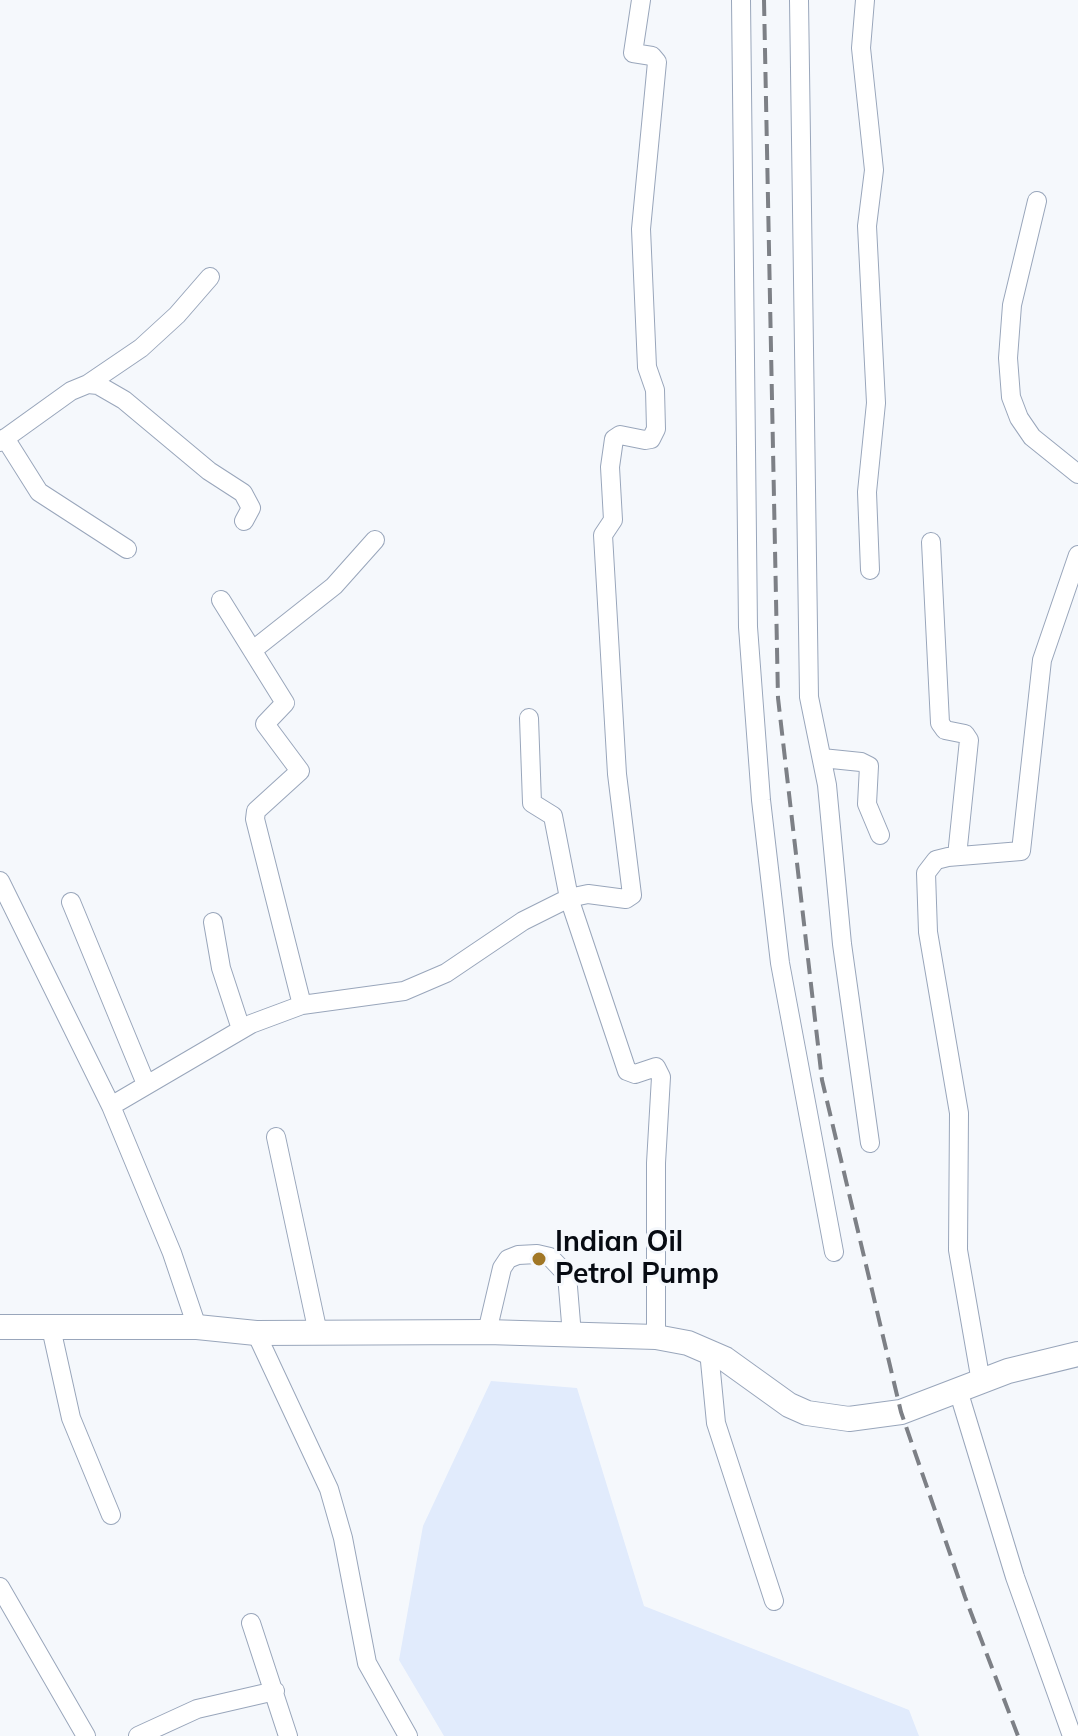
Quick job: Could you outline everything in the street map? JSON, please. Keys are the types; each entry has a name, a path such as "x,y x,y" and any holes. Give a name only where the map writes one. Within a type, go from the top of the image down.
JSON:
{"main road":[{"path":"0,1327 197,1327 256,1333 487,1332 656,1337 709,1351 789,1405 833,1418 901,1412 1053,1358 1078,1354"}],"street":[{"path":"111,1106 241,1029 302,1005 404,991 430,980 523,921 569,898 588,894 626,899 633,889 617,774 603,535 613,520 610,467 614,439 620,435 651,439 656,429 655,390 647,367 641,229 657,62 652,56 633,53 641,0"},
{"path":"741,0 749,641 761,800 780,963 834,1252"},
{"path":"799,0 809,697 822,758 842,944 870,1143"},
{"path":"865,0 861,48 874,170 867,226 876,403 867,492 870,570"},
{"path":"1037,201 1012,305 1008,358 1011,397 1032,437 1078,474"},
{"path":"127,549 39,492 2,440 71,391 88,384 141,348 177,315 210,277"},
{"path":"88,384 98,385 124,400 191,457 243,493 251,508 244,521"},
{"path":"253,650 334,586 375,540"},
{"path":"931,542 940,723 945,730 965,734 969,740 957,856"},
{"path":"981,1382 957,1236 959,1113 928,932 928,868 936,860 1017,852 1023,846 1042,660 1078,555"},
{"path":"221,600 285,703 266,720 266,727 300,771 256,811 255,819 302,1005"},
{"path":"529,718 532,803 553,816 569,898 627,1071 635,1074 656,1067 661,1077 656,1163 656,1337"},
{"path":"822,758 861,762 869,766 867,804 880,835"},
{"path":"0,881 111,1106 172,1253 197,1327"},
{"path":"71,902 146,1084"},
{"path":"213,922 221,968 241,1029"},
{"path":"276,1137 318,1333"},
{"path":"487,1332 502,1268 508,1259 518,1255 537,1254 550,1257 567,1275 572,1335"},
{"path":"51,1328 71,1418 111,1515"},
{"path":"256,1333 329,1489 343,1538 367,1663 408,1736"},
{"path":"709,1351 716,1423 774,1601"},
{"path":"958,1390 1015,1577 1072,1736"},
{"path":"0,1587 86,1736"},
{"path":"251,1623 288,1736"},
{"path":"138,1736 197,1709 275,1691"}],"shaded area":[{"path":"491,1381 577,1388 644,1606 909,1710 919,1736 444,1736 399,1660 423,1526"}],"railway":[{"path":"764,0 778,698 822,1080 901,1412 965,1597 1018,1736"}],"place":[{"name":"Indian Oil Petrol Pump","path":"539,1259"}]}
